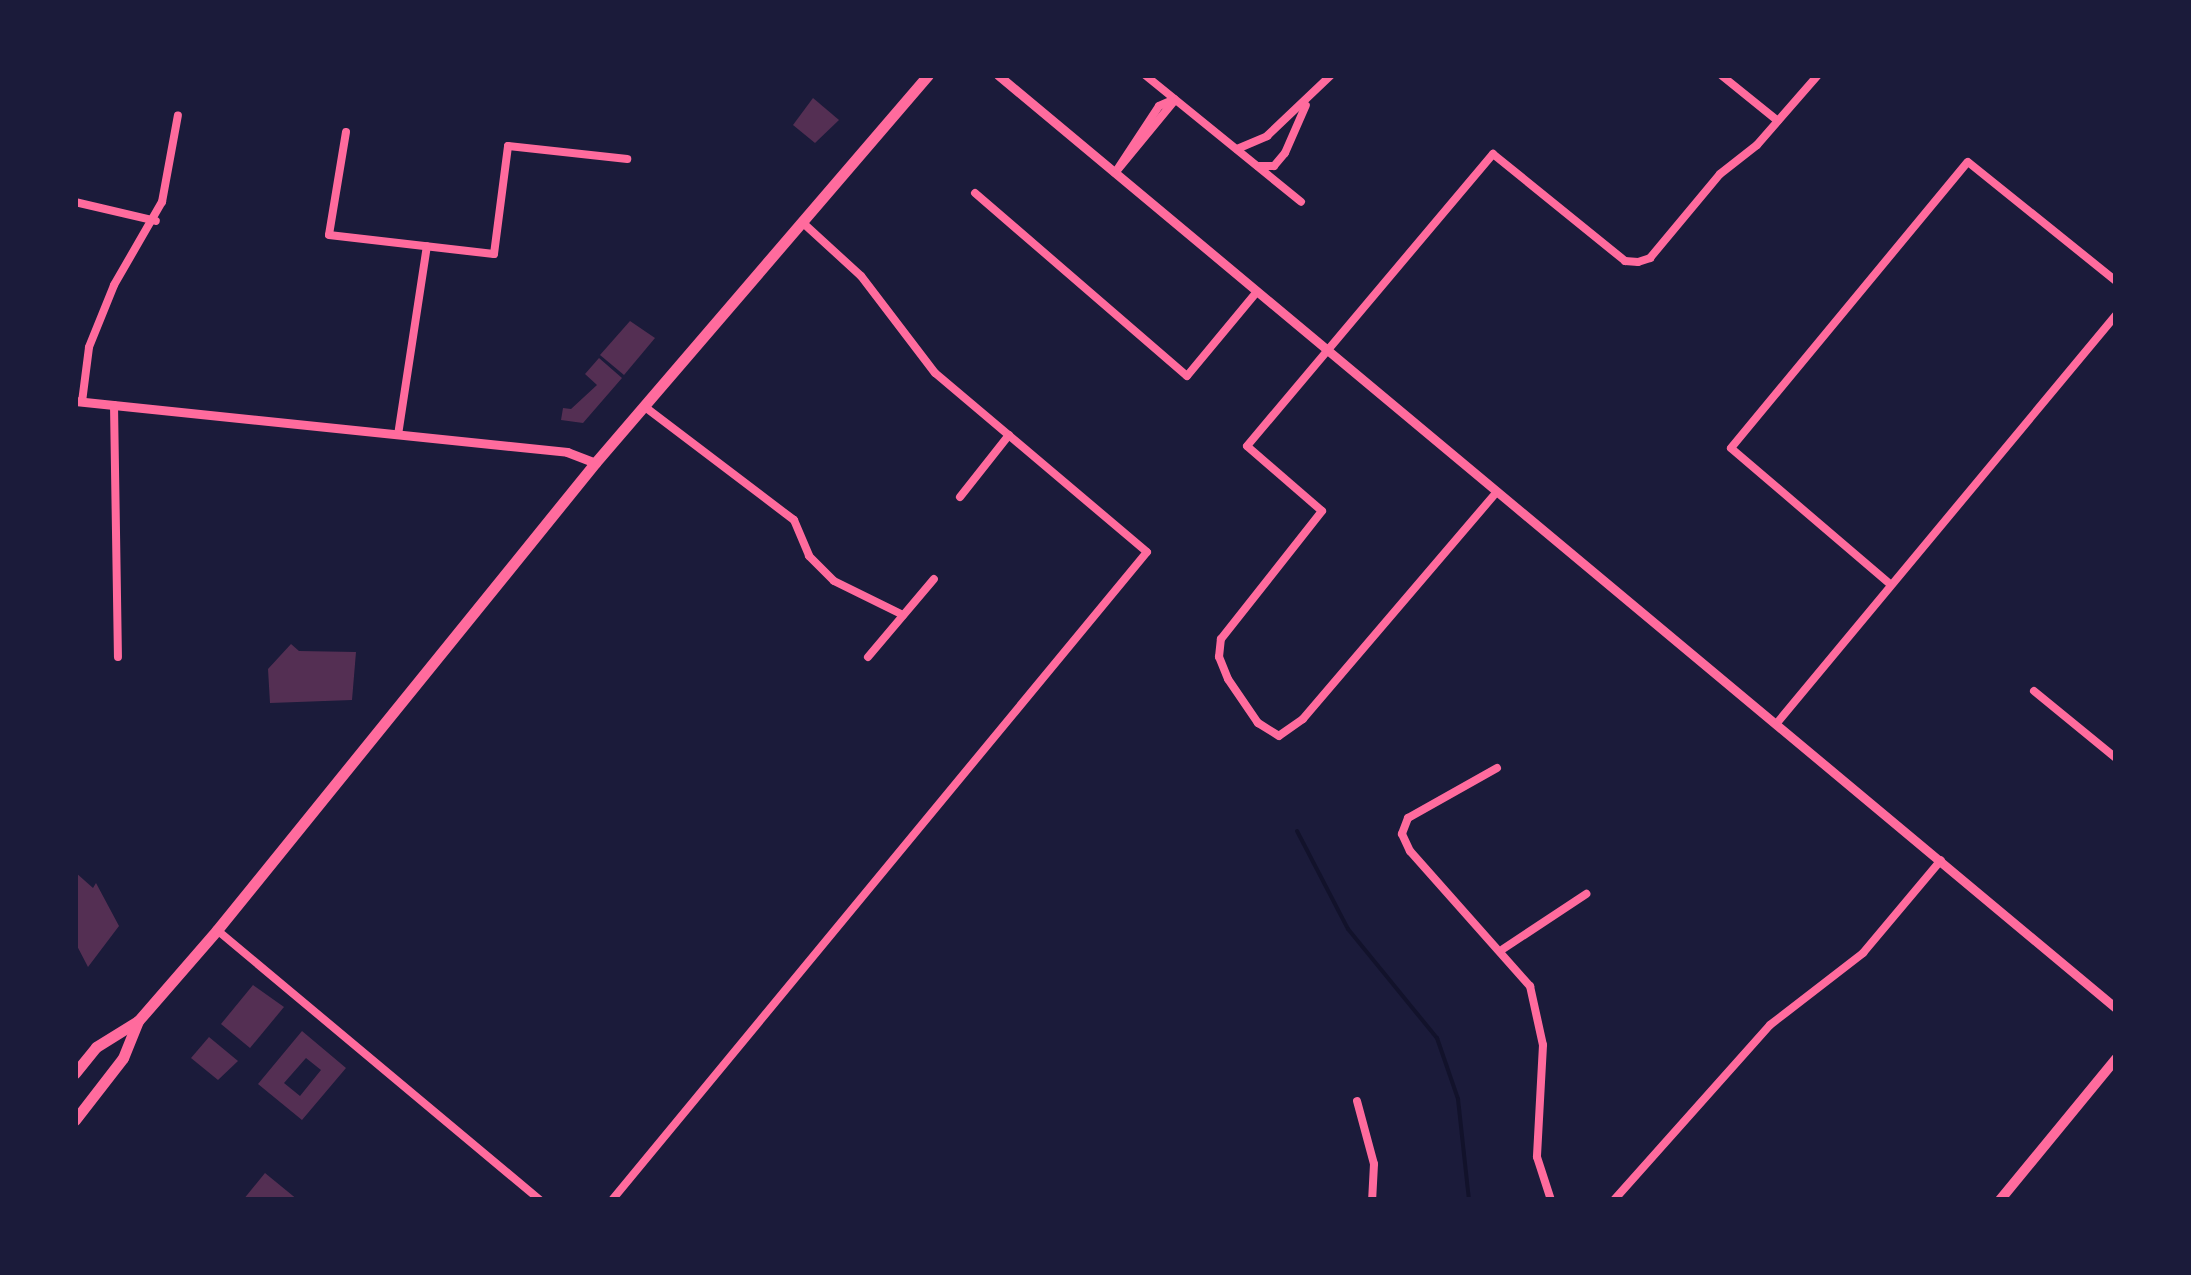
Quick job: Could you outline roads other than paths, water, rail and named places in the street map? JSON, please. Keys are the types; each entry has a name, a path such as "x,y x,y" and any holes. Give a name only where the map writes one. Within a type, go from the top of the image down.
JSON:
{"main road":[{"path":"75,1072 96,1046 138,1020 217,930 595,463 928,75"},
{"path":"75,1120 123,1058 138,1020"},
{"path":"2000,1200 2116,1058"}],"street":[{"path":"998,75 1495,494 2116,1008"},
{"path":"1145,75 1301,202"},
{"path":"1721,75 1778,122"},
{"path":"1495,494 1303,719 1279,736 1267,732 1228,679 1219,657 1221,640 1322,511 1247,446 1493,154 1625,262 1638,262 1650,258 1720,174 1778,122 1818,75"},
{"path":"1237,149 1256,144 1306,105 1327,78"},
{"path":"1115,173 1175,100"},
{"path":"1258,166 1274,166 1286,154 1306,105"},
{"path":"178,115 156,221 114,286 86,358 79,402 567,452 595,463"},
{"path":"346,132 329,235 494,254 508,146 627,159"},
{"path":"1890,584 1731,448 1968,162 2116,281"},
{"path":"975,192 1187,376 1256,293"},
{"path":"75,202 156,221"},
{"path":"612,1200 1147,552 935,373 860,276 802,222"},
{"path":"398,435 426,246"},
{"path":"1777,724 2116,315"},
{"path":"75,356 86,358"},
{"path":"114,405 118,658"},
{"path":"645,407 794,520 809,556 834,581 903,615"},
{"path":"960,498 1009,435"},
{"path":"868,657 934,578"},
{"path":"2034,691 2116,758"},
{"path":"1497,768 1408,818 1402,834 1410,851 1502,948 1539,1012 1543,1045 1534,1126 1551,1200"},
{"path":"1614,1200 1758,1038 1863,952 1941,860"},
{"path":"1502,948 1586,894"},
{"path":"217,930 540,1200"},
{"path":"1357,1101 1374,1164 1372,1200"}],"waterway":[{"path":"1297,831 1348,929 1437,1038 1458,1099 1469,1200"}]}
